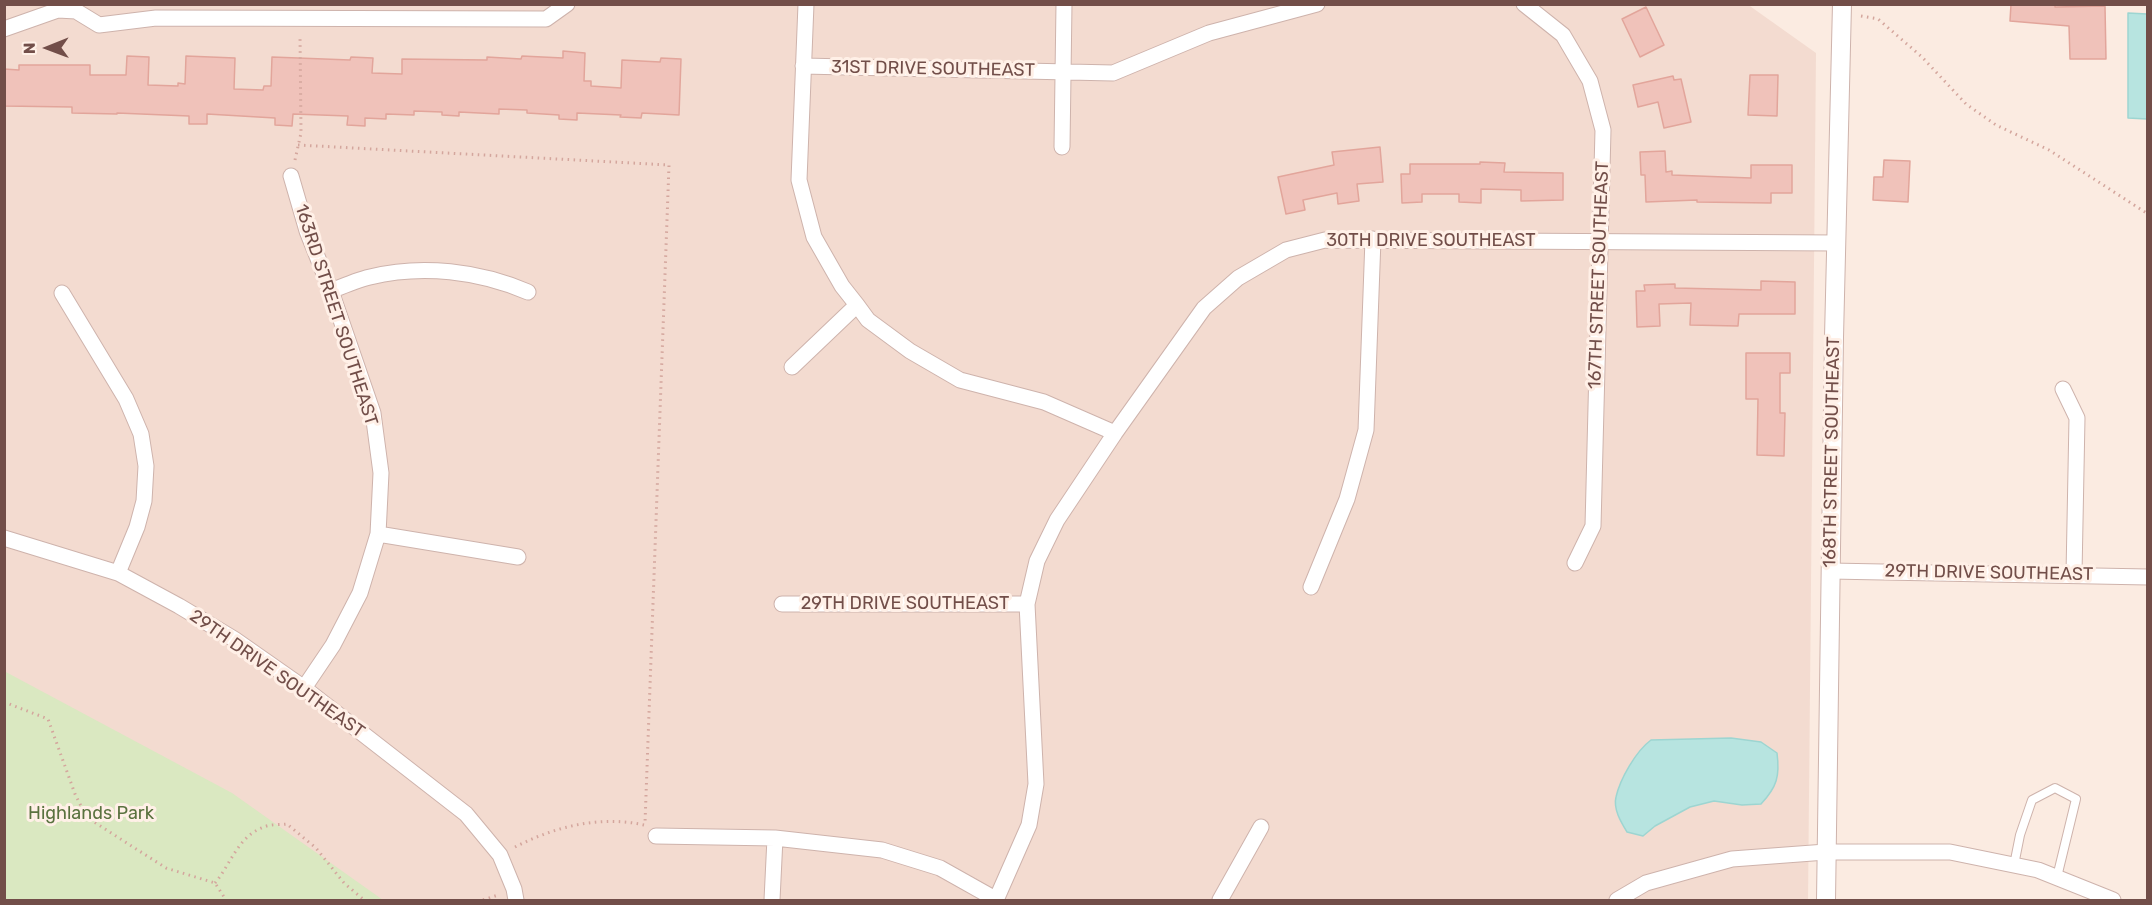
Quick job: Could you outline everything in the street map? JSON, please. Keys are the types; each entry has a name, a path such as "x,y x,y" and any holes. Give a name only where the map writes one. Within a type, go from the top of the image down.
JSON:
{"street":[{"path":"4,28 58,10 76,11 99,25 248,11 300,18 546,19 567,4"},
{"path":"806,4 799,180 814,237 842,286 868,320 910,351 960,380 1044,402 1115,433"},
{"path":"1062,147 1064,4"},
{"name":"31ST DRIVE SOUTHEAST","path":"803,66 1113,73 1209,33 1317,4"},
{"name":"167TH STREET SOUTHEAST","path":"1527,6 1563,35 1590,81 1603,130 1593,526 1575,563"},
{"name":"168TH STREET SOUTHEAST","path":"1826,900 1841,9"},
{"name":"163RD STREET SOUTHEAST","path":"291,176 307,231 331,291 373,413 381,473 378,534 360,593 333,645 304,688"},
{"path":"1311,587 1347,499 1366,430 1373,239"},
{"name":"30TH DRIVE SOUTHEAST","path":"997,900 1029,825 1036,784 1027,604 1037,561 1057,520 1115,433 1204,308 1238,278 1286,250 1325,240 1837,243"},
{"path":"331,291 368,277 404,271 452,271 503,281 528,292"},
{"path":"62,293 126,399 141,434 146,466 144,501 137,527 118,573"},
{"path":"792,367 857,305"},
{"path":"2063,389 2077,418 2074,574"},
{"path":"378,534 518,558"},
{"name":"29TH DRIVE SOUTHEAST","path":"4,538 118,573 180,606 234,639 304,688 466,814 500,855 514,889 516,900"},
{"name":"29TH DRIVE SOUTHEAST","path":"1830,571 2148,577"},
{"name":"29TH DRIVE SOUTHEAST","path":"782,604 1027,604"},
{"path":"1220,900 1260,827"},
{"path":"650,831 775,838 882,850 940,868 997,900"},
{"path":"772,900 775,838"},
{"path":"1617,900 1647,883 1732,859 1826,852 1950,852 2038,870 2113,900"}],"lane":[{"path":"2014,865 2020,835 2032,800 2055,788 2076,799 2057,877"}],"path":[{"path":"1841,9 1878,19 1922,57 1966,104 1996,125 2049,150 2148,214"},
{"path":"291,176 301,133 300,18"},
{"path":"298,145 669,165 650,831 631,822 574,825 531,839 500,855"},
{"path":"4,702 48,719 75,794 82,808 94,822 166,868 215,883 226,900"},
{"path":"215,883 223,873 233,852 249,836 264,826 287,824 316,848 344,883 364,900"}],"shaded area":[{"path":"1747,4 1816,53 1808,900 5,900 5,5"}],"green space":[{"name":"Highlands Park","path":"4,671 232,793 383,900 5,900"}],"water":[{"path":"2128,13 2147,14 2147,119 2128,118"},
{"path":"1731,738 1761,742 1777,753 1776,781 1771,792 1761,804 1742,805 1714,801 1690,807 1655,826 1643,836 1627,832 1617,811 1616,797 1629,766 1645,745 1651,740"}],"building":[{"path":"2011,4 2055,4 2055,7 2105,6 2106,59 2070,59 2069,26 2010,21"},
{"path":"1646,7 1664,45 1640,57 1622,19"},
{"path":"563,51 585,53 584,81 591,81 591,86 621,88 622,60 660,62 661,58 681,59 679,115 642,113 641,118 577,113 577,120 559,119 559,115 527,113 527,110 499,109 499,114 459,112 459,116 442,115 442,112 414,111 414,115 386,114 386,119 365,118 365,126 347,125 348,116 293,114 292,126 275,125 275,118 207,114 207,124 189,124 189,116 72,113 72,107 4,106 4,69 19,70 19,65 90,65 90,75 126,75 127,56 149,57 148,85 178,86 178,83 185,84 186,56 235,58 234,89 263,90 264,86 271,86 272,57 350,60 351,57 373,58 372,73 402,74 402,59 487,60 487,57 521,59 522,56 563,58"},
{"path":"1750,75 1778,75 1777,116 1748,115"},
{"path":"1673,76 1674,80 1681,79 1691,122 1664,128 1658,102 1638,107 1633,85"},
{"path":"1380,147 1383,182 1357,184 1359,201 1338,204 1337,193 1303,200 1305,210 1286,214 1278,177 1334,165 1332,152"},
{"path":"1665,151 1666,172 1672,171 1672,175 1751,178 1751,165 1792,165 1792,193 1771,193 1771,203 1697,202 1697,200 1646,202 1645,175 1641,175 1640,152"},
{"path":"1884,160 1910,161 1908,202 1873,200 1874,177 1883,177"},
{"path":"1480,162 1505,163 1504,172 1563,173 1563,200 1521,201 1521,190 1481,189 1481,203 1459,202 1459,194 1422,194 1422,202 1402,203 1401,174 1410,174 1410,164 1480,164"},
{"path":"1761,281 1795,282 1795,314 1739,314 1738,326 1690,325 1691,303 1659,304 1660,326 1637,327 1636,291 1645,291 1644,285 1675,284 1675,288 1761,290"},
{"path":"1746,353 1790,353 1790,373 1780,373 1780,413 1785,413 1784,456 1757,455 1758,399 1746,399"}]}
